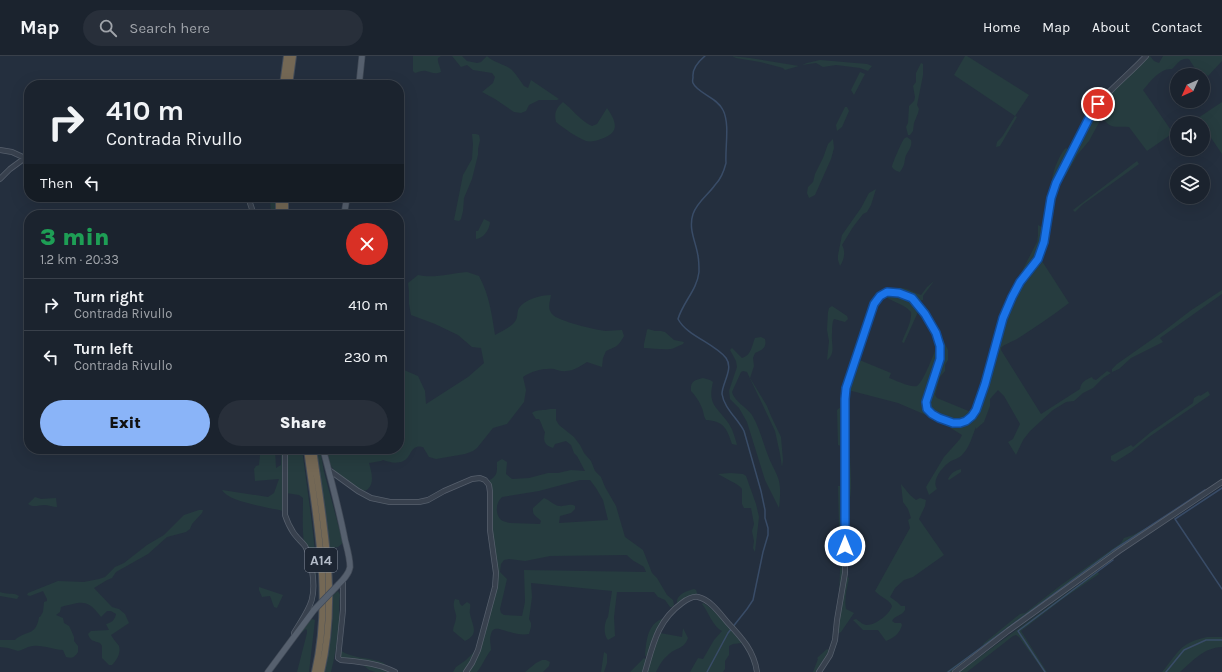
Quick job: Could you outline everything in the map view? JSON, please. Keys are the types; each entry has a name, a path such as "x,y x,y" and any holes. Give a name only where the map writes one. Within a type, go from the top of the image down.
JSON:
{"highway":[{"path":"284,80 287,56"},
{"path":"290,80 293,56"},
{"name":"A14","path":"308,454 321,553 324,595 321,640 315,672"},
{"name":"A14","path":"314,454 326,544 329,590 328,629 321,672"}],"main road":[{"path":"359,80 362,56"},
{"path":"268,672 314,610 341,583 350,568 343,527 324,454"}],"street":[{"path":"819,672 830,655 835,640 845,573 846,388 874,304 880,296 887,292 905,295 917,302 936,333 940,346 940,359 926,402 927,409 939,418 953,423 966,421 976,410 985,384 1003,318 1009,304 1020,282 1038,259 1044,242 1051,198 1056,183 1091,114 1098,104 1106,94 1146,56"},
{"path":"0,150 12,152 24,157"},
{"path":"0,179 10,169 24,160"},
{"path":"285,454 285,515 293,532 305,546 309,556 314,585 313,599 294,633 294,638"},
{"path":"328,470 358,491 371,498 390,502 419,502 428,500 472,479 480,478 485,480 489,485 490,530 496,573 495,587 478,650 466,672"},
{"path":"955,672 1008,631 1119,550 1222,482"},
{"path":"341,583 343,610 338,658 341,660 376,664 395,672"},
{"path":"645,672 654,640 664,619 687,599 698,597 709,603 745,642 755,663 757,672"}],"green space":[{"path":"413,56 441,56 438,60 441,72 435,73 424,71 415,73 413,71"},
{"path":"452,56 462,56 467,61 477,63 481,62 487,56 512,70 524,86 528,88 531,80 559,99 539,100 529,105 526,111 521,113 514,112 482,92 493,83 495,77 492,73 473,70 467,65 461,67"},
{"path":"732,56 799,66 785,70 783,68"},
{"path":"965,56 1029,95 1015,116 954,75"},
{"path":"1147,56 1150,56 1154,61 1159,63 1163,56 1222,56 1222,61 1210,74 1210,68 1196,68 1189,59 1179,61 1173,68 1160,73 1143,90 1170,129 1170,135 1147,151 1129,127 1111,126 1102,117 1089,141 1078,154 1066,175 1058,183 1097,106"},
{"path":"820,60 867,64 872,66 868,71 860,68 836,65 823,67 816,63 802,65"},
{"path":"921,63 923,64 923,75 917,105 919,109 913,131 910,135 908,135 906,127 908,123 909,106 914,101 915,97 913,86 916,82 916,73"},
{"path":"860,72 865,74 854,95 851,90"},
{"path":"563,102 581,119 592,126 597,124 607,108 613,117 615,126 614,130 607,136 595,141 586,141 579,138 556,122 556,111"},
{"path":"1222,102 1222,154 1210,136 1210,116 1201,116"},
{"path":"845,107 847,107 849,111 842,127 837,131 836,125"},
{"path":"1015,116 1017,117 1000,146 996,147 997,142 1002,137"},
{"path":"472,134 479,135 480,140 478,155 472,179 464,198 463,211 459,221 454,220 463,175 472,159"},
{"path":"907,137 911,140 911,145 900,172 892,167 901,144"},
{"path":"833,139 834,148 831,159 815,195 809,198 807,193 808,187 813,182 828,144"},
{"path":"1066,148 1070,150 1054,183 1052,181 1052,177 1055,168 1061,154"},
{"path":"1137,161 1139,164 1082,205 1075,212 1073,210"},
{"path":"876,189 867,212 863,214 853,227 842,245 844,256 840,266 838,255 842,235 861,208 869,193"},
{"path":"270,202 275,202 275,210 271,210"},
{"path":"484,219 490,222 489,228 484,235 479,239 476,239 476,231 478,231"},
{"path":"1038,225 1044,228 1041,241 1031,264 1023,276 1021,273 1037,242"},
{"path":"1040,258 1069,303 1017,339 1004,345 1001,350 1041,414 1080,389 1085,380 1092,377 1096,380 1107,371 1111,373 1074,401 1066,402 1053,410 1030,431 1023,440 1016,455 1008,442 1013,439 1020,424 1004,396 998,390 990,399 990,406 984,422 976,429 976,427 967,449 961,456 951,461 941,470 936,482 937,489 929,495 926,487 944,457 962,435 941,422 951,425 958,425 974,416 1011,303"},
{"path":"467,272 479,276 490,305 495,335 512,325 517,318 519,308 525,302 538,297 551,295 549,305 552,314 555,317 594,329 606,331 622,330 624,336 617,346 606,351 603,358 602,367 587,362 580,367 571,370 542,370 523,377 526,390 524,402 507,424 493,428 473,451 465,454 436,459 429,457 423,447 418,447 414,448 406,460 400,462 383,460 369,463 372,476 371,483 368,489 362,491 337,474 329,463 326,454 404,454 404,370 418,376 425,391 426,404 468,377 484,363 481,348 472,347 458,335 411,315 408,283 418,275 436,276"},
{"path":"934,281 923,296 923,300 918,301 913,297 891,290 903,288 921,295"},
{"path":"1222,290 1222,294 1160,338 1163,342 1131,358 1119,369 1112,372 1112,369 1117,364 1190,311"},
{"path":"886,295 906,297 920,310 904,343 902,342 909,324 911,312 905,307 886,297"},
{"path":"832,306 847,316 848,319 845,322 834,319 832,328 832,351 827,360 829,341 827,330 828,312 829,308"},
{"path":"648,329 665,332 674,340 684,342 683,344 671,349 644,348"},
{"path":"761,337 765,339 765,347 755,353 753,358 754,366 750,378 767,406 781,437 783,460 782,467 775,431 747,372 741,372 732,392 735,398 750,412 757,425 779,481 779,508 765,480 747,422 739,408 730,399 729,391 737,367 736,361 730,350 732,348 742,358 745,357 751,350 755,338"},
{"path":"942,338 948,350 948,360 945,365 945,371 940,377 935,395 937,398 971,412 965,418 958,420 935,414 929,409 928,402 942,357"},
{"path":"938,343 938,357 926,392 926,415 898,403 848,390 857,359 891,373 889,378 907,385 917,386 920,384"},
{"path":"703,378 713,382 711,396 715,406 730,426 737,445 732,444 726,430 721,424 706,420 704,417 700,403 691,391 692,383"},
{"path":"1208,391 1210,395 1149,437 1131,452 1115,462 1111,460 1111,456 1131,445 1133,447 1151,432 1193,403 1194,398"},
{"path":"843,405 843,456 841,454 841,446 838,445 837,410"},
{"path":"556,409 556,420 559,425 574,437 591,461 595,471 601,477 616,506 625,537 643,550 652,573 657,578 667,595 673,600 674,605 670,607 665,600 658,597 654,592 617,592 614,617 615,636 608,640 605,635 605,628 612,591 531,583 532,597 529,619 531,627 529,634 512,633 494,629 490,636 491,650 481,667 477,672 467,672 479,651 495,594 488,481 494,477 496,473 497,462 502,459 507,462 506,474 512,479 529,478 548,473 558,473 571,470 585,471 571,445 566,441 555,444 553,448 548,446 545,442 545,432 539,419 536,419 532,413","holes":["580,480 590,480 596,488 603,500 608,520 559,523 560,516 571,513 575,509 575,506 555,505 544,498 533,508 534,514 541,521 540,524 510,523 502,521 498,517 497,505 502,497 539,491","627,555 644,567 646,572 524,570 525,602 522,616 504,615 501,613 500,609 507,579 500,572 501,564 504,560 509,559 525,561 550,556"]},
{"path":"275,454 276,468 281,465 281,454 285,454 283,511 240,501 232,498 222,490 268,497 274,493 279,479 255,481 254,469 259,465 260,455"},
{"path":"286,454 303,454 315,551 315,580 304,543 303,498 299,495 286,493"},
{"path":"317,454 321,454 324,472 343,543 338,547 329,548"},
{"path":"846,455 850,455 851,482 847,508"},
{"path":"961,469 961,472 949,480 948,479 953,472"},
{"path":"718,474 743,474 746,476 756,504 759,517 755,552 753,548 754,541 752,531 754,524 751,508 744,508 742,504 742,489 735,483"},
{"path":"901,484 916,500 920,498 926,500 919,519 944,555 913,577 904,580 895,588 890,597 901,606 905,606 905,610 892,621 895,623 901,623 902,625 900,630 894,637 886,641 878,630 863,630 853,620 856,619 863,624 871,625 886,616 891,609 892,606 889,602 875,591 910,528 908,520 911,518 908,509 903,502"},
{"path":"1214,485 1123,546 952,672 946,672 982,646 1020,614 1025,613 1061,585 1121,543 1124,538 1133,535 1155,523"},
{"path":"838,486 842,486 843,530 843,569 839,596 840,571"},
{"path":"35,497 41,499 56,498 57,507 44,505 34,506 28,504"},
{"path":"203,510 202,513 186,532 167,537 148,554 116,572 112,578 94,588 112,607 119,609 125,614 129,623 111,635 119,646 118,656 112,665 109,665 102,658 102,646 100,643 91,639 88,634 91,631 109,630 106,624 110,623 115,618 116,614 111,611 107,611 101,617 92,607 84,603 61,607 60,612 56,615 63,618 64,623 69,626 74,637 74,641 78,646 78,652 73,657 66,657 63,650 41,646 31,646 18,651 0,647 0,640 15,640 33,630 38,623 39,617 43,612 44,602 47,601 47,599 43,591 30,596 27,595 28,593 58,581 84,582 105,577 115,567 124,563 147,545 164,535 184,515"},
{"path":"1097,571 1099,574 1064,598 1021,631 1047,672 1044,672 1016,635 967,672 959,672"},
{"path":"845,576 849,578 845,605 846,609 854,613 841,632 838,633 838,626"},
{"path":"259,587 283,595 277,608 274,607 270,596 262,597"},
{"path":"694,589 697,593 696,596 678,606 677,599 681,594"},
{"path":"338,591 340,595 336,649 331,672 325,672 332,631 333,595"},
{"path":"0,592 19,596 17,599 0,596"},
{"path":"455,599 459,600 462,606 467,602 470,604 470,613 474,632 470,638 465,641 453,631 456,617 454,606"},
{"path":"703,603 718,615 742,643 729,646 729,655 725,661 725,669 723,672 690,672 698,658 703,659 714,640 722,631 713,623 702,604"},
{"path":"343,612 345,619 340,650 350,655 384,663 385,667 345,660 339,657"},
{"path":"312,619 315,620 309,672 297,672 307,630 306,629 300,634 308,621"},
{"path":"662,619 649,655 645,656 650,629 657,621"},
{"path":"683,628 688,638 684,645 670,653 661,663 656,672 647,672 660,633 682,637"},
{"path":"1207,637 1222,637 1222,647 1204,652 1180,672 1162,672 1180,649 1185,645"},
{"path":"827,649 829,650 817,672 813,672 818,659 817,658"},
{"path":"476,650 465,672 453,672 456,667"},
{"path":"604,652 607,654 607,663 604,672 601,672"},
{"path":"644,658 647,660 643,672 630,672"},
{"path":"542,660 550,662 549,666 543,672 525,672 536,663"},
{"path":"361,663 392,672 375,672 369,670"}],"waterway":[{"path":"705,56 698,62 695,68 693,82 699,90 716,102 723,110 727,129 726,163 719,180 700,202 693,214 691,225 697,251 699,272 696,285 678,319 682,325 694,335 721,353 728,362 729,367 722,390 723,399 728,409 744,431 761,491 768,528 768,535 753,600 728,633 707,672"},
{"path":"1222,488 1175,519 1222,589"},
{"path":"948,672 1112,551 1205,490"},
{"path":"1045,672 1018,631 1113,560"},
{"path":"1166,672 1184,650 1206,640 1222,640"}],"route":[{"path":"845,546 846,388 874,304 880,296 887,292 899,293 912,298 917,302 936,333 940,346 940,359 926,402 927,409 939,418 953,423 966,421 976,410 985,384 1003,318 1012,297 1020,282 1032,269 1038,259 1044,242 1049,206 1056,183 1091,114 1098,104"}]}
